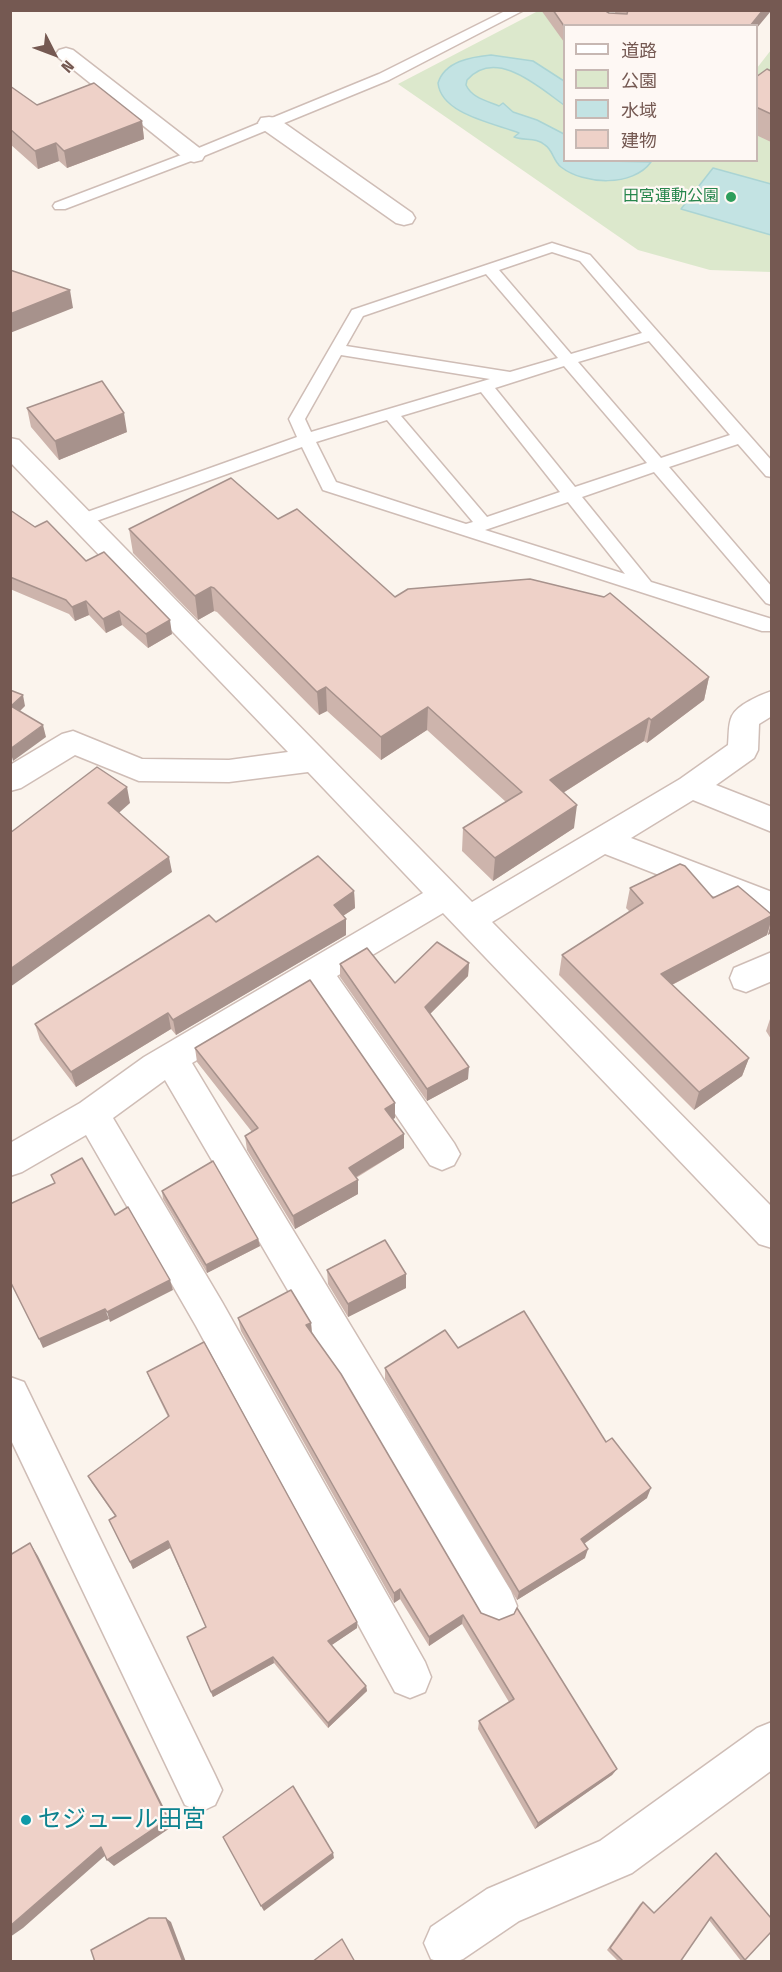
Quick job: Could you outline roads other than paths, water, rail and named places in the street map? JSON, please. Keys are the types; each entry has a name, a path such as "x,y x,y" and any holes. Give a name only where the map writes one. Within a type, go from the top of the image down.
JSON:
{"street":[{"path":"66,54 194,155"},
{"path":"270,123 404,218"},
{"path":"10,446 771,1232"},
{"path":"469,920 691,788 743,750 745,719 771,702"},
{"path":"10,780 73,742 139,770 230,771 316,760"},
{"path":"691,788 771,820"},
{"path":"602,840 771,906"},
{"path":"10,1161 92,1114 171,1059 447,895"},
{"path":"317,973 442,1154"},
{"path":"171,1059 496,1606"},
{"path":"92,1114 209,1314 410,1677"},
{"path":"10,1395 200,1790"},
{"path":"447,1943 503,1905 616,1857 771,1743"}],"lane":[{"path":"60,206 194,155 384,77 518,10"},
{"path":"771,472 585,258 552,247 357,313 297,419 329,486 768,626 771,625"},
{"path":"489,268 771,599"},
{"path":"82,520 307,439 651,335"},
{"path":"337,349 511,377"},
{"path":"484,386 645,587"},
{"path":"391,414 484,524"},
{"path":"466,530 741,437"}],"water":[{"path":"491,55 533,61 563,80 563,104 530,81 504,69 491,68 479,71 467,80 466,85 480,98 499,106 503,103 513,112 537,120 563,133 563,162 651,162 633,176 621,179 608,181 582,177 561,167 548,147 542,143 514,137 519,133 458,110 441,94 438,83 446,70 453,65 475,57"},
{"name":"田宮運動公園","path":"713,168 771,184 771,235 681,209"}],"place":[{"name":"田宮運動公園","path":"731,197"},
{"name":"セジュール田宮","path":"26,1820"}]}
